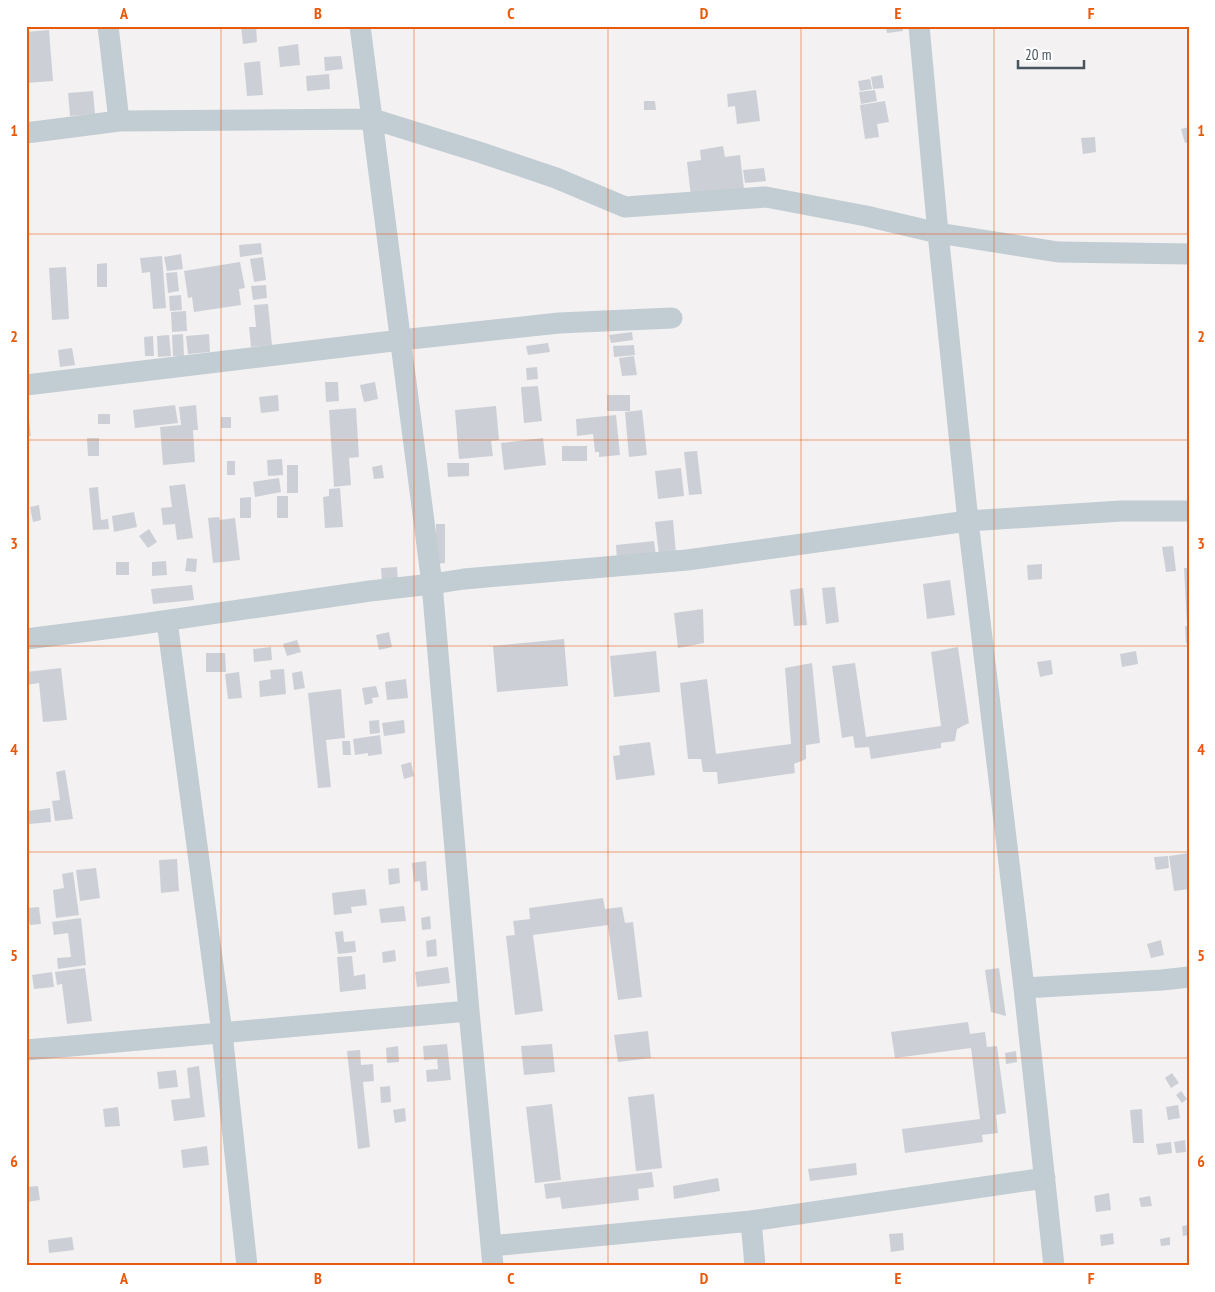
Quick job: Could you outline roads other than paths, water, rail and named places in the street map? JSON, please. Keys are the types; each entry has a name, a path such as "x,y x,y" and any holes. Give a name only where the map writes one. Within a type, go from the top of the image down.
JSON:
{"street":[{"path":"108,26 119,121"},
{"path":"360,26 432,584 492,1256 751,1221 1045,1178"},
{"path":"919,26 968,521 1024,988 1054,1266"},
{"path":"26,133 119,121 372,119 547,175 625,208 766,197 866,216 938,233 1058,252 1189,254"},
{"path":"26,386 401,340 559,323 672,318"},
{"path":"26,639 464,579 687,560 968,521 1121,512 1189,511"},
{"path":"168,621 222,1032 247,1266"},
{"path":"1024,988 1189,977"},
{"path":"26,1050 469,1011"},
{"path":"751,1221 755,1266"}]}
